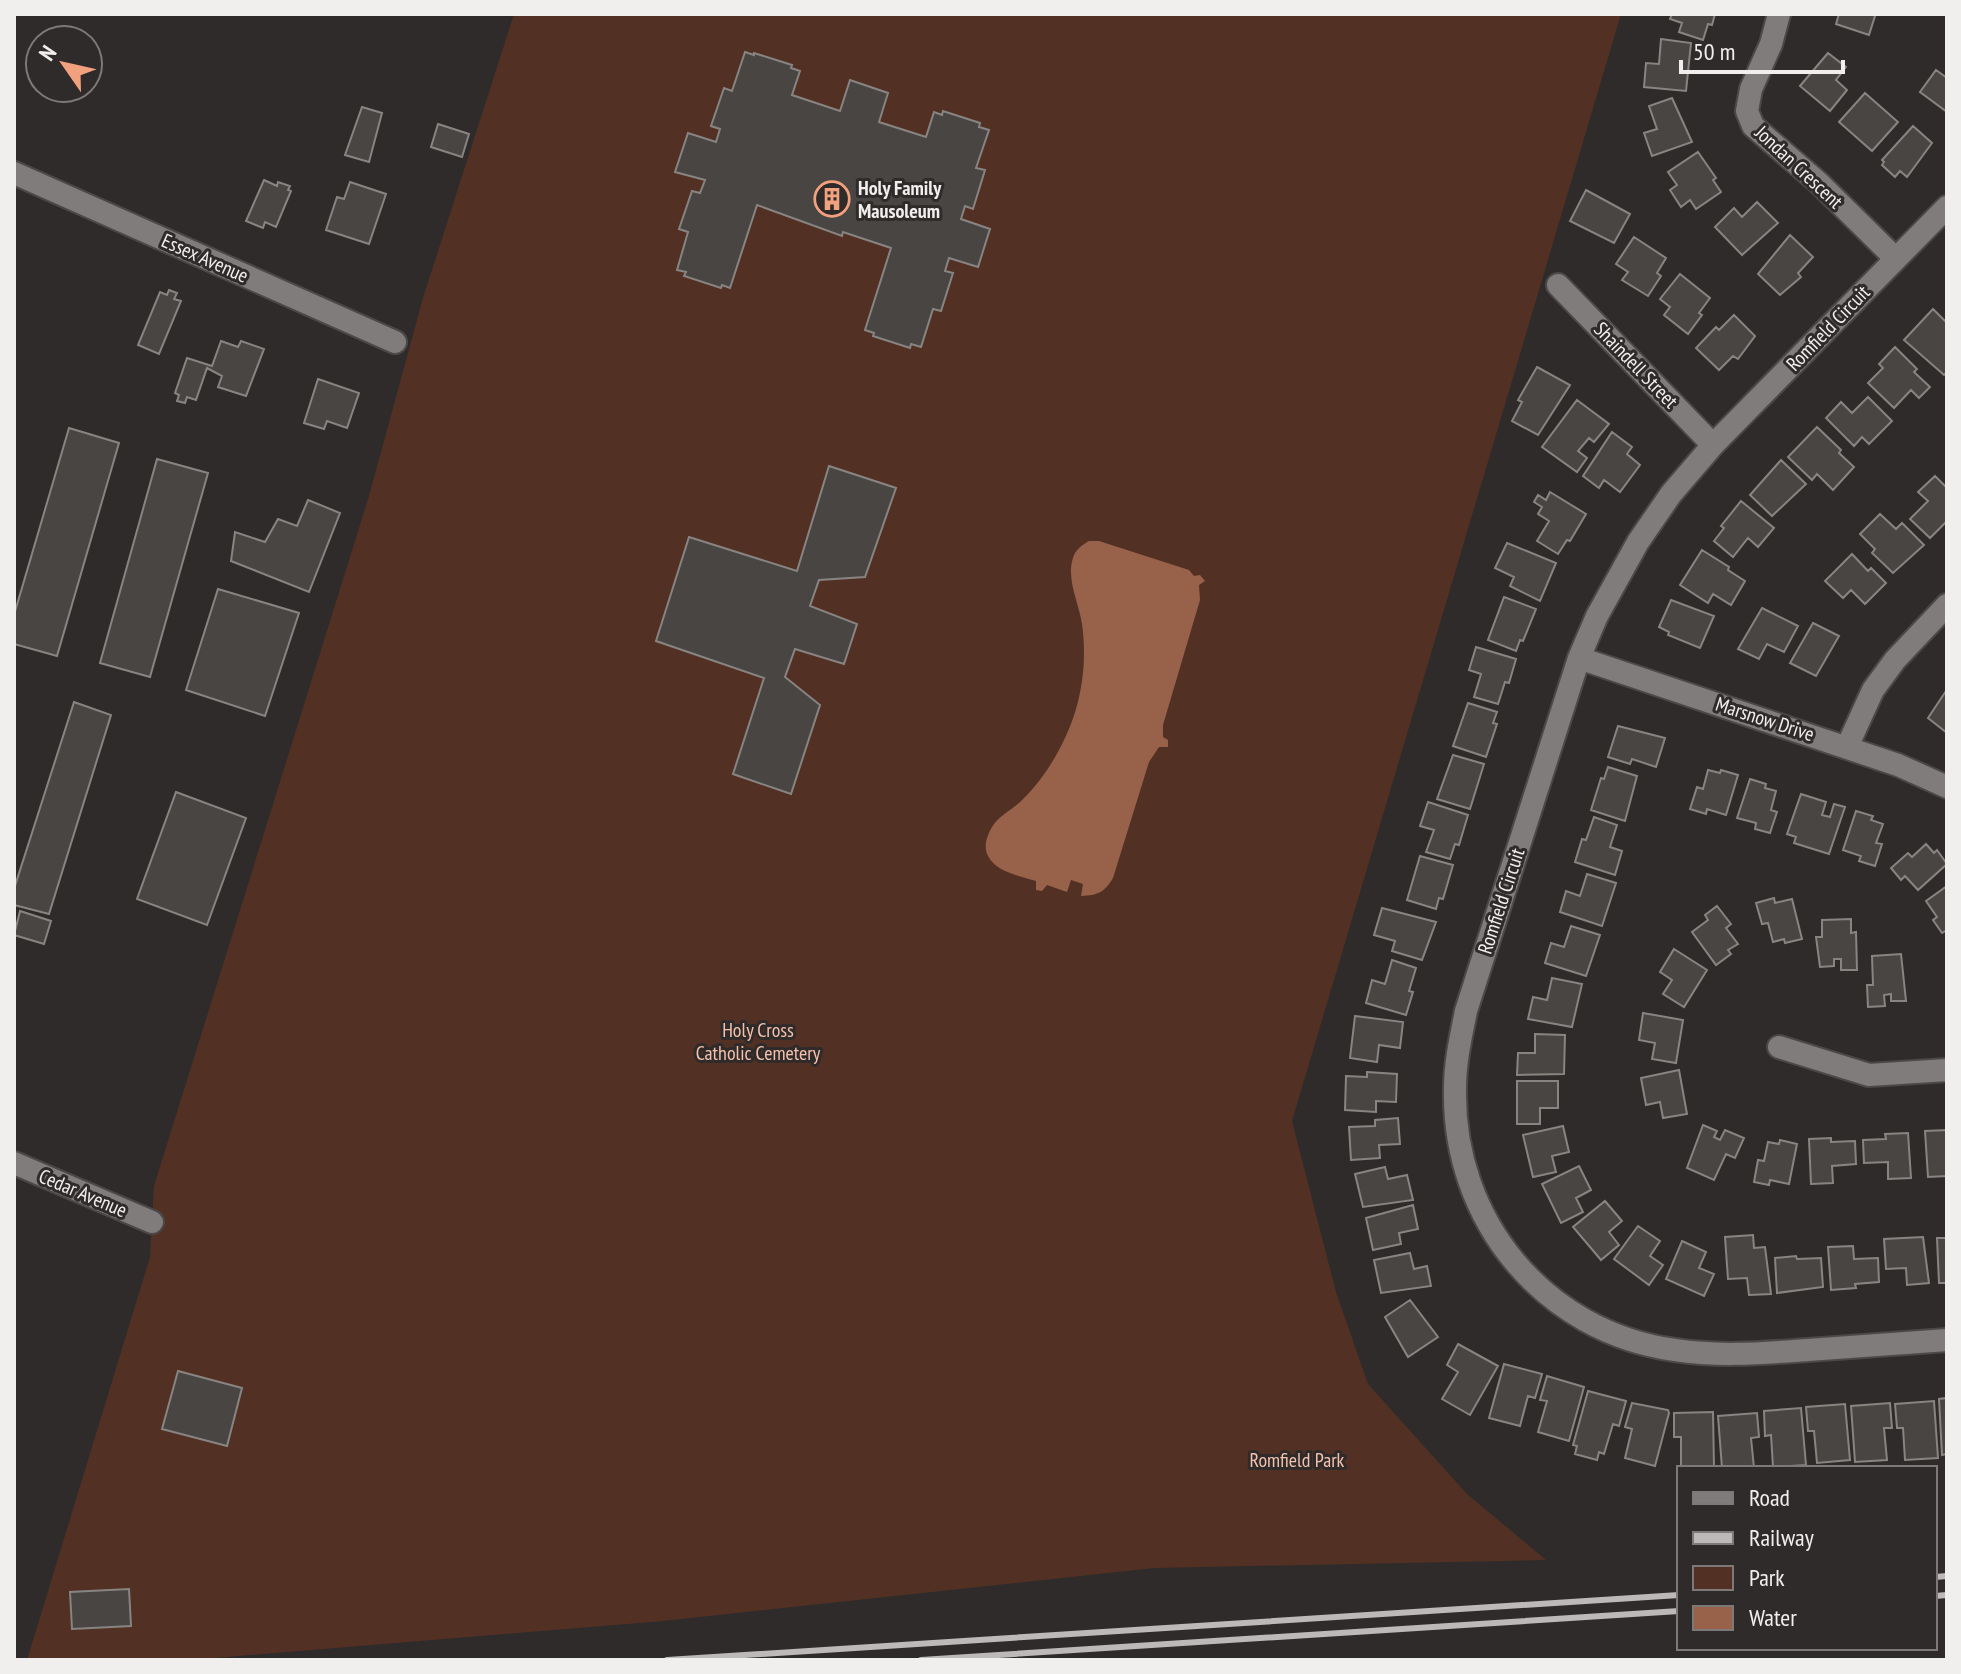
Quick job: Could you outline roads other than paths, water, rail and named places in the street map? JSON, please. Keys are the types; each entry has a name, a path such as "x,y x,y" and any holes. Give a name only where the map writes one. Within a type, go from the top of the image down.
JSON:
{"street":[{"name":"Jondan Crescent","path":"1779,14 1771,44 1751,89 1747,111 1753,126 1819,183 1896,259"},
{"name":"Essex Avenue","path":"14,173 395,342"},
{"name":"Romfield Circuit","path":"1947,207 1713,445 1671,494 1638,542 1597,616 1579,658 1466,1011 1455,1089 1456,1122 1472,1190 1485,1220 1527,1279 1591,1323 1645,1344 1696,1353 1743,1354 1947,1340"},
{"name":"Shaindell Street","path":"1558,285 1713,445"},
{"path":"1847,747 1866,702 1880,680 1947,605"},
{"name":"Marsnow Drive","path":"1579,658 1847,747 1947,787"},
{"path":"1779,1047 1869,1075 1947,1070"},
{"name":"Cedar Avenue","path":"14,1163 152,1222"}],"water":[{"path":"1089,541 1099,541 1189,570 1205,581 1199,585 1200,600 1163,725 1163,737 1168,740 1168,747 1159,747 1149,762 1113,878 1100,892 1081,896 1083,884 1071,880 1067,892 1047,885 1042,891 1036,890 1036,881 997,866 988,856 986,845 995,823 1029,793 1046,772 1072,722 1081,688 1084,656 1082,624 1071,566 1075,553"}],"railway":[{"path":"1937,1577 1947,1576"},
{"path":"667,1660 1677,1595"},
{"path":"1937,1596 1947,1595"},
{"path":"921,1660 1677,1611"}],"place":[{"name":"Holy Family Mausoleum","path":"832,199"}],"park label":[{"name":"Holy Cross Catholic Cemetery","path":"758,1042"},
{"name":"Romfield Park","path":"1297,1460"}]}
